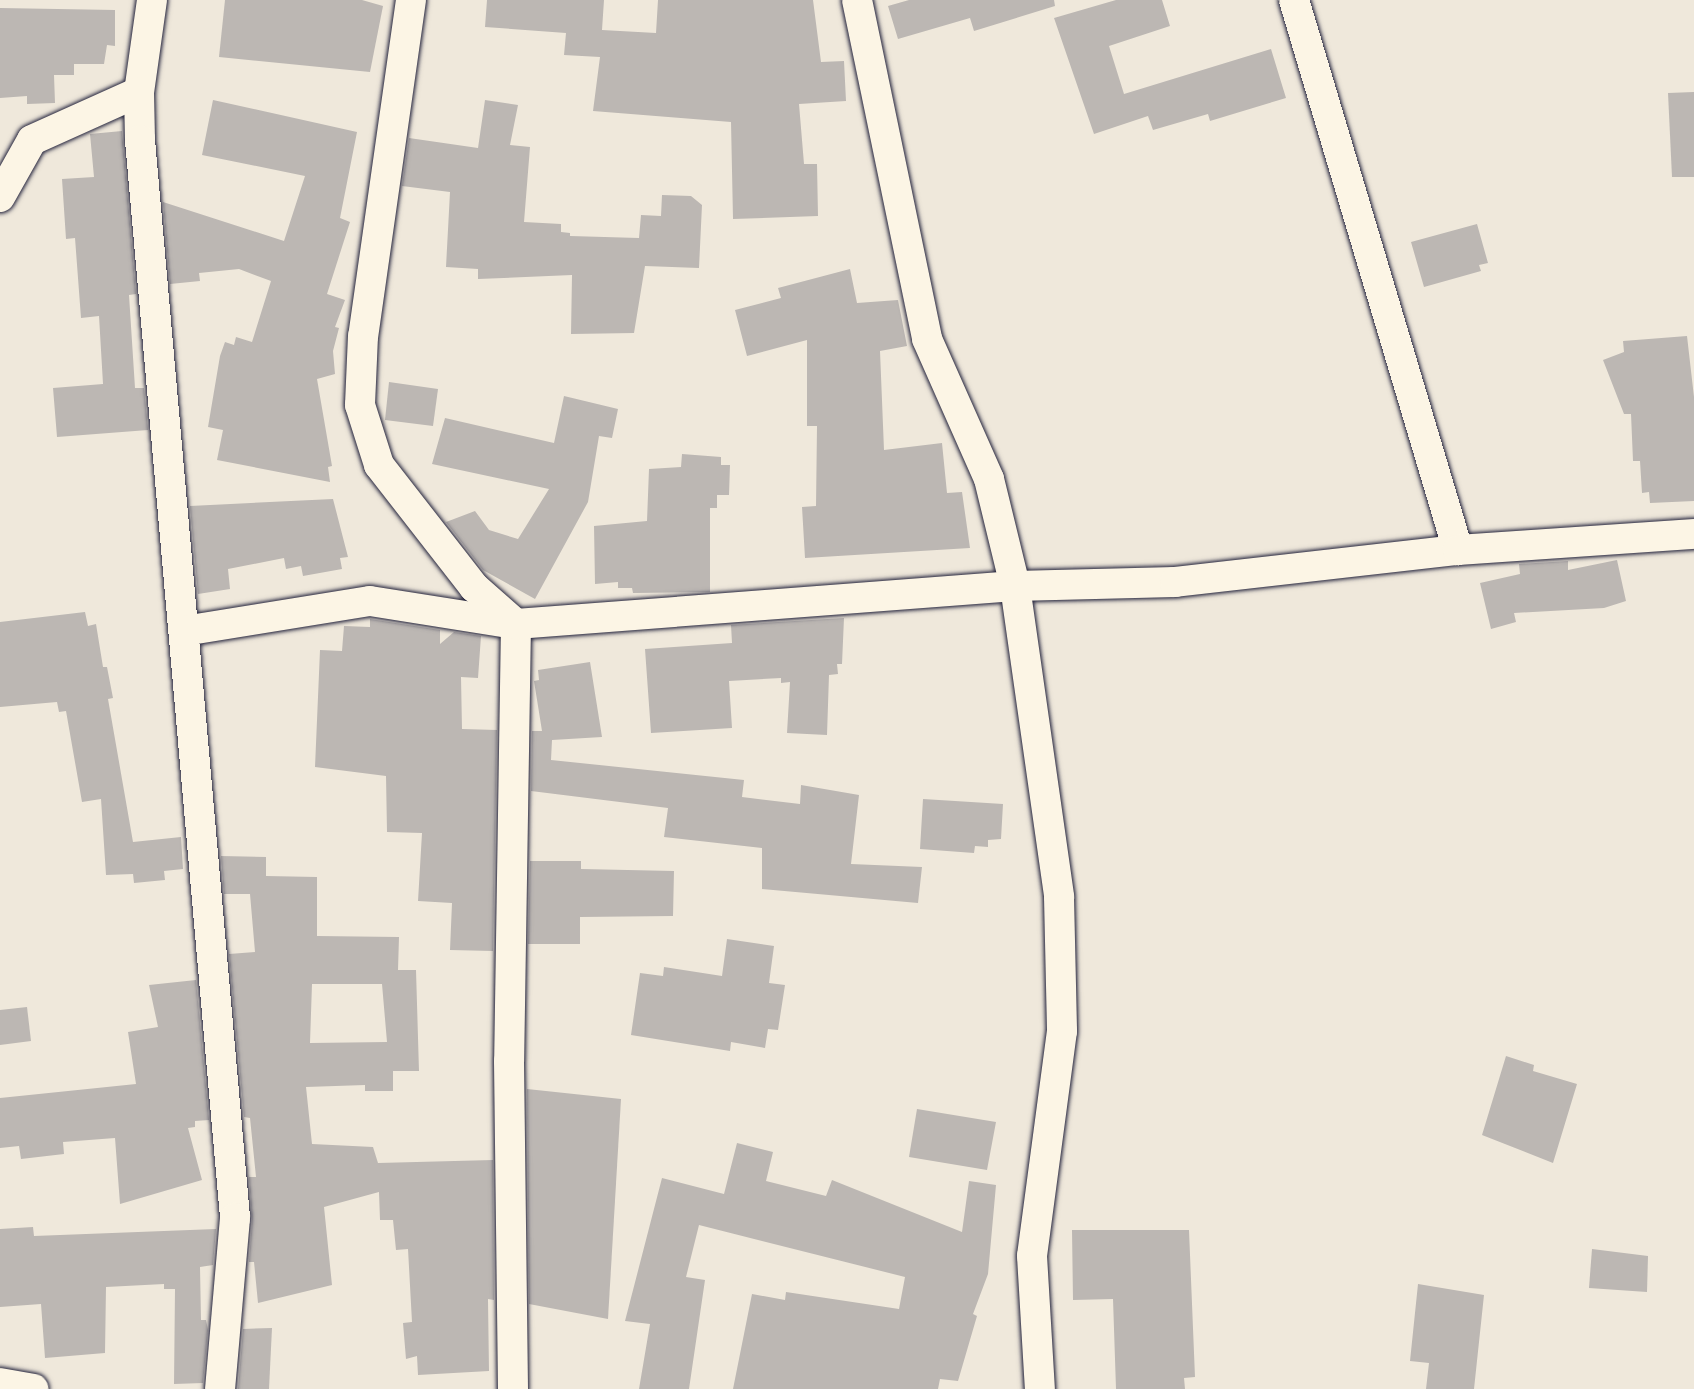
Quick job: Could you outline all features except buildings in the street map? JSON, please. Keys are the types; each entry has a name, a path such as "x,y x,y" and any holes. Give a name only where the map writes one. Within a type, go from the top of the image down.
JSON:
{"street":[{"path":"152,0 139,92 235,1218 220,1389"},
{"path":"411,0 363,336 360,405 379,466 474,587 516,624 509,1060 513,1389"},
{"path":"1294,0 1458,550"},
{"path":"861,1 927,339 989,479 1014,586 1059,897 1062,1031 1032,1256 1040,1389"},
{"path":"0,197 32,139 139,92"},
{"path":"184,631 370,601 516,624 1014,586 1175,582 1458,550 1694,534"},
{"path":"0,1382 33,1389"}]}
